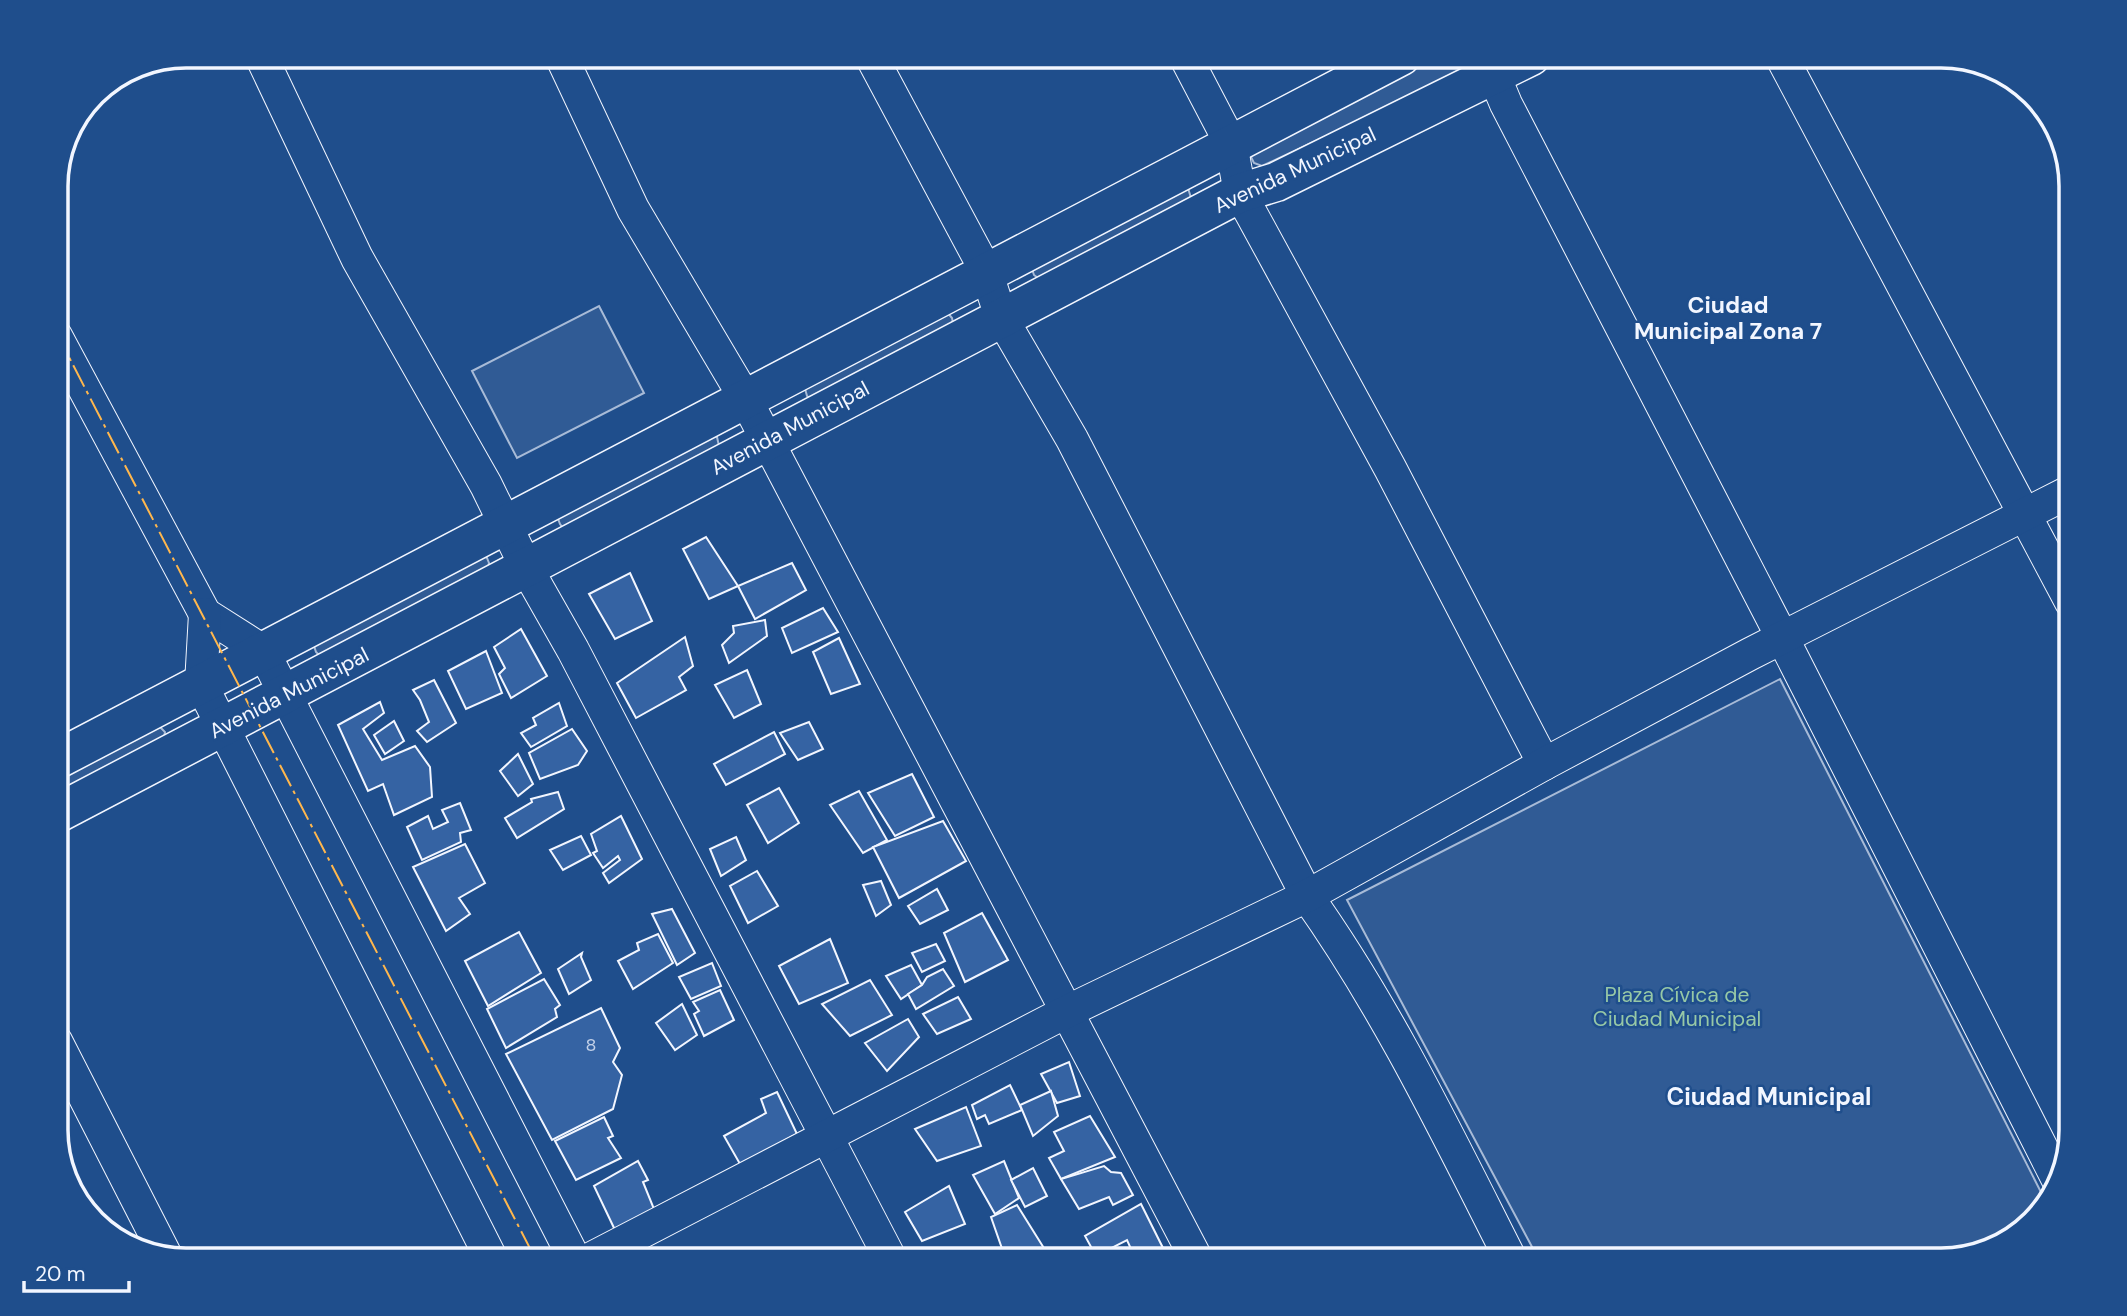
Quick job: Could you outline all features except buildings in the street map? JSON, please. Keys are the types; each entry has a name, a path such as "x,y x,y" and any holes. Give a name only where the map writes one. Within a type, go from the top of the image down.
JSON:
{"street":[{"path":"267,68 357,258 486,485 527,569 573,650 885,1248"},
{"path":"567,68 634,209 746,398 1191,1248"},
{"path":"877,68 986,271 1001,317 1072,439 1307,896 1343,947 1381,1010 1505,1248"},
{"path":"1191,68 1231,144 1240,193 1390,468 1544,764"},
{"path":"69,753 1378,68"},
{"name":"Avenida Municipal","path":"69,807 1240,193 1276,182 1485,68"},
{"path":"1492,68 1506,104 1782,637 2052,1170"},
{"path":"1787,68 2058,578"},
{"path":"69,360 205,614 263,652 569,1248"},
{"path":"611,1248 1066,1012 1307,896 1544,764 1782,637 2058,497"},
{"path":"205,614 201,684 486,1248"},
{"path":"69,1066 160,1245"}],"shaded area":[{"path":"1401,68 1468,68 1262,166 1254,163 1251,157 1253,148"},
{"path":"1188,188 1191,198 1038,278 1034,275 1032,269"},
{"path":"599,306 644,393 517,458 472,371"},
{"path":"947,312 953,323 811,399 807,396 804,385"},
{"path":"713,435 717,437 719,446 563,528 560,524 557,516"},
{"path":"482,555 487,558 488,568 319,655 316,652 313,643"},
{"name":"Plaza Cívica de Ciudad Municipal","path":"1780,679 2041,1192 2024,1213 2000,1232 1986,1239 1956,1247 1533,1248 1347,900"},
{"path":"158,725 165,732 164,738 69,787 69,770"}],"power":[{"path":"69,357 530,1248"}],"district":[{"name":"Ciudad Municipal Zona 7","path":"1728,318"},
{"name":"Ciudad Municipal","path":"1769,1097"}]}
